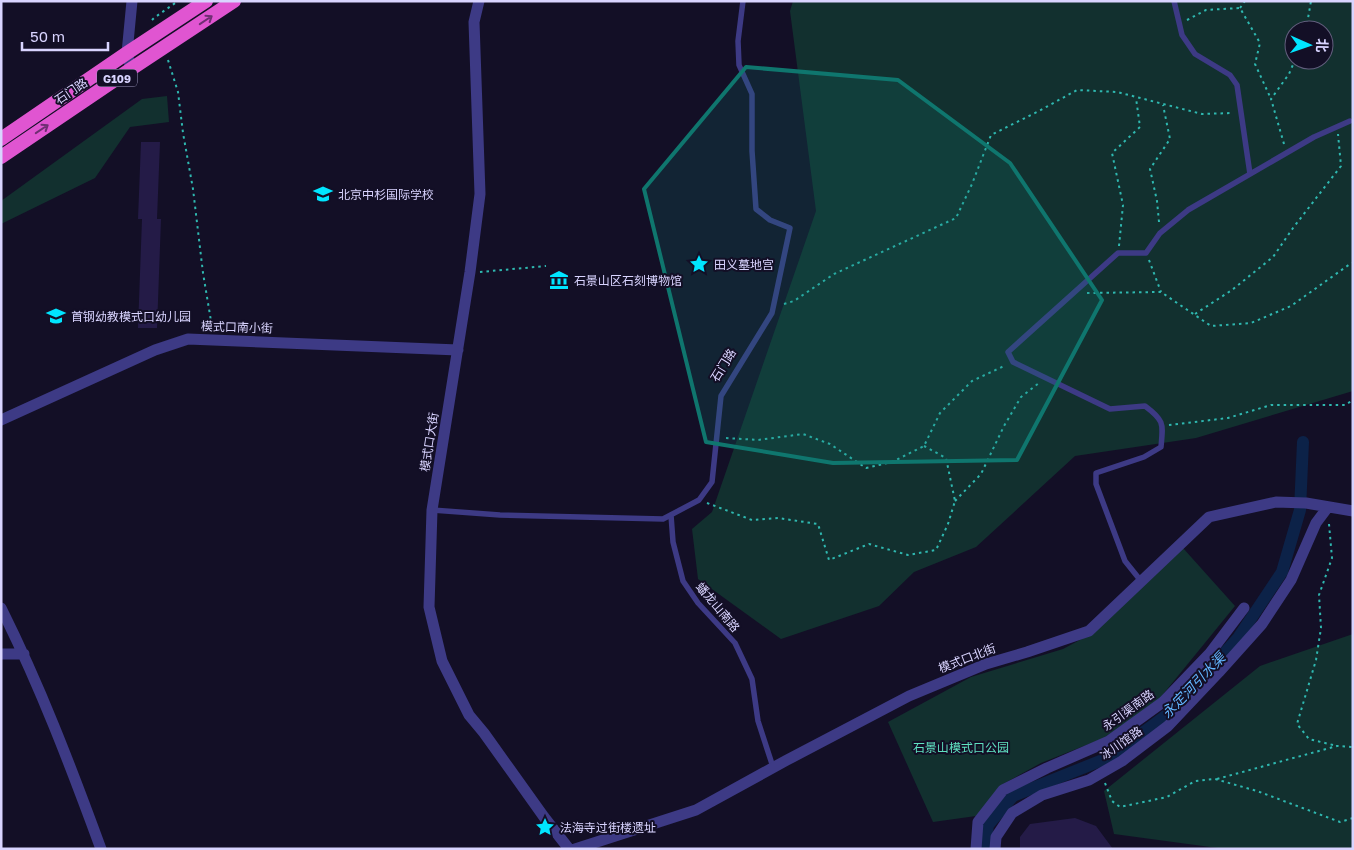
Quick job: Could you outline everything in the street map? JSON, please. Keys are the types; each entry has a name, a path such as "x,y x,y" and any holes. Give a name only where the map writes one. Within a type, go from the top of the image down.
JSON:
{"highway":[{"name":"石门路","path":"1,139 206,1"},
{"name":"石门路","path":"1,157 234,1"}],"street":[{"path":"131,69 127,53 132,1"},
{"name":"模式口大街","path":"479,1 474,22 480,194 470,272 432,510 429,607 442,661 469,716 484,732 569,849"},
{"name":"模式口南小街","path":"1,420 154,350 188,339 458,350"},
{"name":"模式口北街","path":"575,849 696,810 773,767 909,696 986,664 1089,631 1210,518 1276,502 1306,503 1353,511"},
{"name":"冰川馆路","path":"995,849 996,837 1012,813 1042,795 1089,780 1122,761 1168,726 1220,672 1262,624 1291,580 1316,522 1328,507"},
{"path":"1,608 24,654 101,849"},
{"name":"永引渠南路","path":"976,849 978,822 1003,790 1047,768 1109,741 1163,702 1210,653 1244,608"},
{"path":"1,654 24,654"}],"lane":[{"name":"石门路","path":"432,510 500,515 663,519 699,500 712,482 721,396 772,313 790,228 770,220 756,209 752,151 752,94 739,65 738,41 743,1"},
{"path":"1174,1 1182,35 1195,54 1230,75 1238,85 1250,174"},
{"path":"1141,581 1125,562 1096,484 1096,473 1144,457 1161,447 1163,426 1158,415 1146,406 1110,409 1013,362 1008,352 1118,253 1146,254 1160,233 1188,210 1314,137 1350,121"},
{"name":"蟠龙山南路","path":"671,515 673,542 683,581 698,602 735,643 752,679 758,721 773,767"}],"path":[{"path":"1240,8 1245,1"},
{"path":"1308,20 1311,1"},
{"path":"1179,24 1206,10 1240,8"},
{"path":"1240,8 1260,43 1255,64 1271,98 1286,153"},
{"path":"164,47 178,92 211,321 188,339"},
{"path":"1271,98 1291,70"},
{"path":"774,306 794,301 834,274 956,218 972,184 991,135 1076,90 1116,92 1202,114 1242,113"},
{"path":"1118,253 1123,205 1112,153 1140,127 1136,98"},
{"path":"1160,233 1157,202 1150,169 1170,139 1163,104"},
{"path":"1195,314 1232,290 1273,257 1341,166 1337,127"},
{"path":"1146,254 1161,292"},
{"path":"1073,294 1161,292 1211,326 1251,323 1291,306 1353,263"},
{"path":"470,272 546,266"},
{"path":"716,438 758,440 803,434 830,444 866,468 892,462 924,446 940,413 972,381 1013,362"},
{"path":"699,500 752,520 778,518 818,524 829,560 869,544 908,555 936,550 948,524 955,501 981,474 1004,426 1021,397 1046,378"},
{"path":"1163,426 1228,418 1271,405 1345,405 1353,400"},
{"path":"924,446 946,458 955,501"},
{"path":"1328,507 1332,558 1319,594 1321,628 1316,660 1297,724 1309,739 1337,746 1353,747"},
{"path":"1101,773 1112,801 1120,807 1167,796 1195,781 1215,780 1337,746"},
{"path":"1215,780 1258,791 1340,822 1353,818"}],"highlighted area":[{"path":"746,67 898,80 1010,163 1102,300 1017,460 833,463 706,442 644,189"}],"green space":[{"path":"793,1 1353,1 1353,391 1196,438 1075,456 976,547 914,572 879,606 781,639 698,579 692,529 712,512 816,211 790,11"},
{"path":"167,96 169,122 130,127 95,178 1,224 1,201 142,99"},
{"name":"石景山模式口公园","path":"1183,548 1235,606 1160,698 1104,738 1041,763 1003,784 976,816 933,822 888,722 971,677 1063,649 1093,633"},
{"path":"1353,634 1353,849 1225,849 1114,834 1104,791 1260,666"}],"building":[{"path":"141,142 160,142 157,219 161,219 157,328 138,328 142,219 138,219"},
{"path":"1075,818 1096,826 1113,849 1020,849 1020,837 1030,824"}],"waterway":[{"name":"永定河引水渠","path":"985,849 988,825 1013,796 1110,757 1172,711 1238,638 1282,572 1300,510 1303,442"}],"place":[{"name":"北京中杉国际学校","path":"323,194"},
{"name":"田义墓地宫","path":"699,264"},
{"name":"石景山区石刻博物馆","path":"559,280"},
{"name":"首钢幼教模式口幼儿园","path":"56,316"},
{"name":"法海寺过街楼遗址","path":"545,827"}]}
